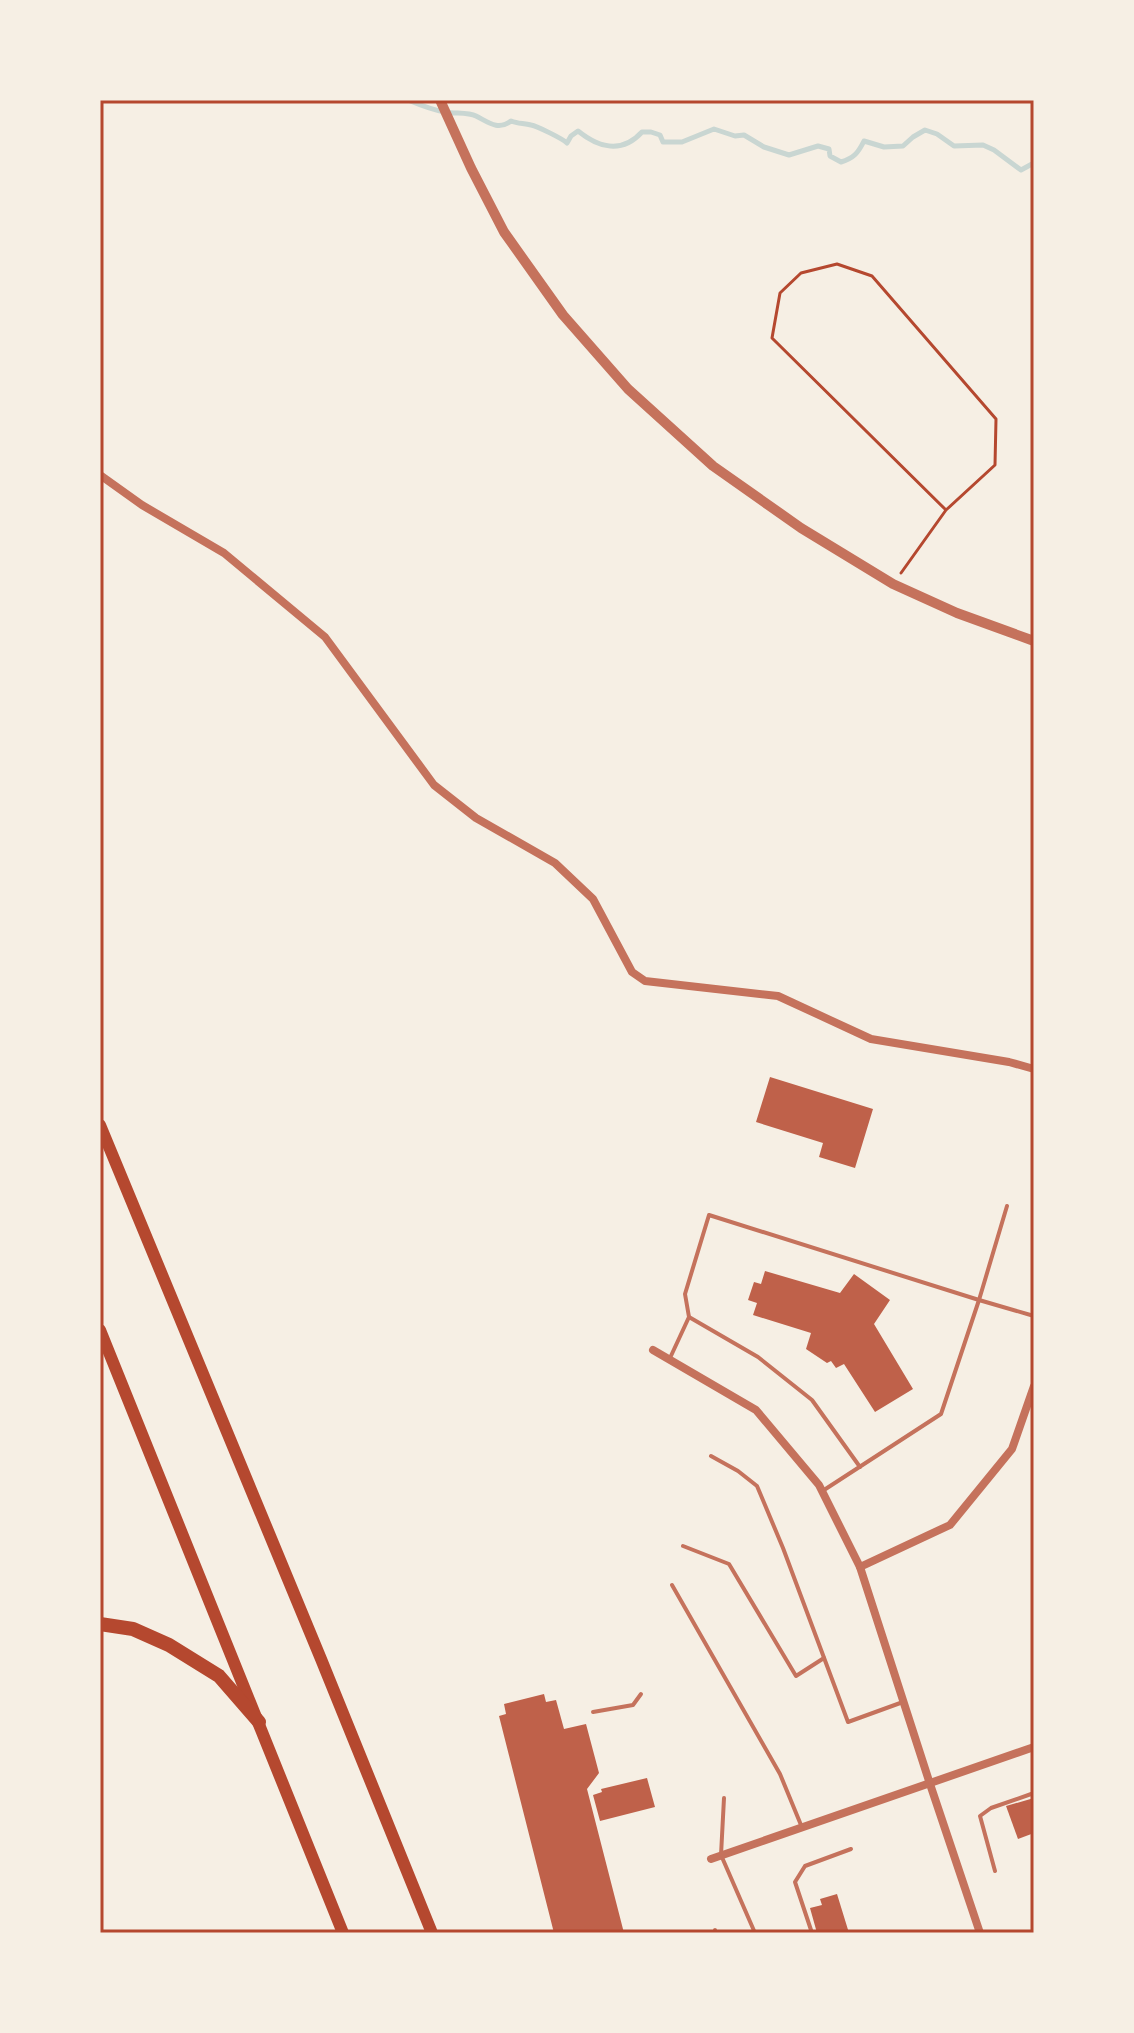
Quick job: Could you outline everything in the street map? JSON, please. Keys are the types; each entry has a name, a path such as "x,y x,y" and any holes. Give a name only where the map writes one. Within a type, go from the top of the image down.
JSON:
{"highway":[{"path":"100,1624 133,1629 169,1645 219,1676 259,1722"}],"main road":[{"path":"100,1125 432,1933"},
{"path":"100,1330 343,1933"}],"street":[{"path":"440,100 504,232 563,315 628,389 713,466 801,528 893,584 957,613 1034,641"},
{"path":"100,475 142,505 224,553 325,637 434,785 476,818 555,863 593,899 632,972 645,981 778,996 871,1039 1034,1069"},
{"path":"653,1350 756,1410 819,1485 860,1567 980,1933"},
{"path":"860,1567 950,1525 1012,1449 1034,1386"},
{"path":"711,1859 1034,1747"}],"lane":[{"path":"822,1491 941,1414 1007,1206"},
{"path":"670,1360 689,1317 685,1294 709,1215 1034,1316"},
{"path":"689,1317 758,1357 812,1400 860,1467"},
{"path":"711,1456 757,1486 848,1722 903,1702"},
{"path":"683,1546 729,1564 796,1676 824,1658"},
{"path":"672,1585 780,1774 802,1828"},
{"path":"593,1712 633,1705 641,1694"},
{"path":"995,1871 980,1816 991,1808 1034,1793"},
{"path":"724,1798 721,1855 755,1933"},
{"path":"812,1933 795,1882 805,1866 851,1849"}],"path":[{"path":"893,584 946,510 995,465 996,419 872,276 837,264 801,273 780,293 772,338 946,510"}],"building":[{"path":"770,1077 873,1109 855,1168 819,1157 823,1143 756,1122"},
{"path":"765,1271 840,1293 854,1274 890,1300 874,1324 913,1389 875,1412 844,1364 836,1368 831,1361 827,1363 806,1349 811,1333 753,1315 757,1303 748,1300 754,1282 761,1284"},
{"path":"544,1694 546,1702 556,1700 564,1729 586,1724 599,1773 587,1789 624,1933 554,1933 499,1716 506,1714 504,1704"},
{"path":"647,1778 655,1807 600,1821 593,1795 602,1792 601,1789"},
{"path":"1034,1798 1034,1833 1018,1839 1006,1806"},
{"path":"837,1894 849,1933 817,1933 810,1908 822,1905 820,1899"}],"waterway":[{"path":"408,100 440,111 473,115 497,125 511,121 531,125 567,143 578,131 602,145 618,146 627,144 642,132 660,135 663,142 682,142 714,129 735,136 744,135 764,147 789,155 818,146 829,149 830,156 841,162 855,154 864,141 884,147 903,146 925,130 954,146 983,145 1021,170 1034,165"}]}
